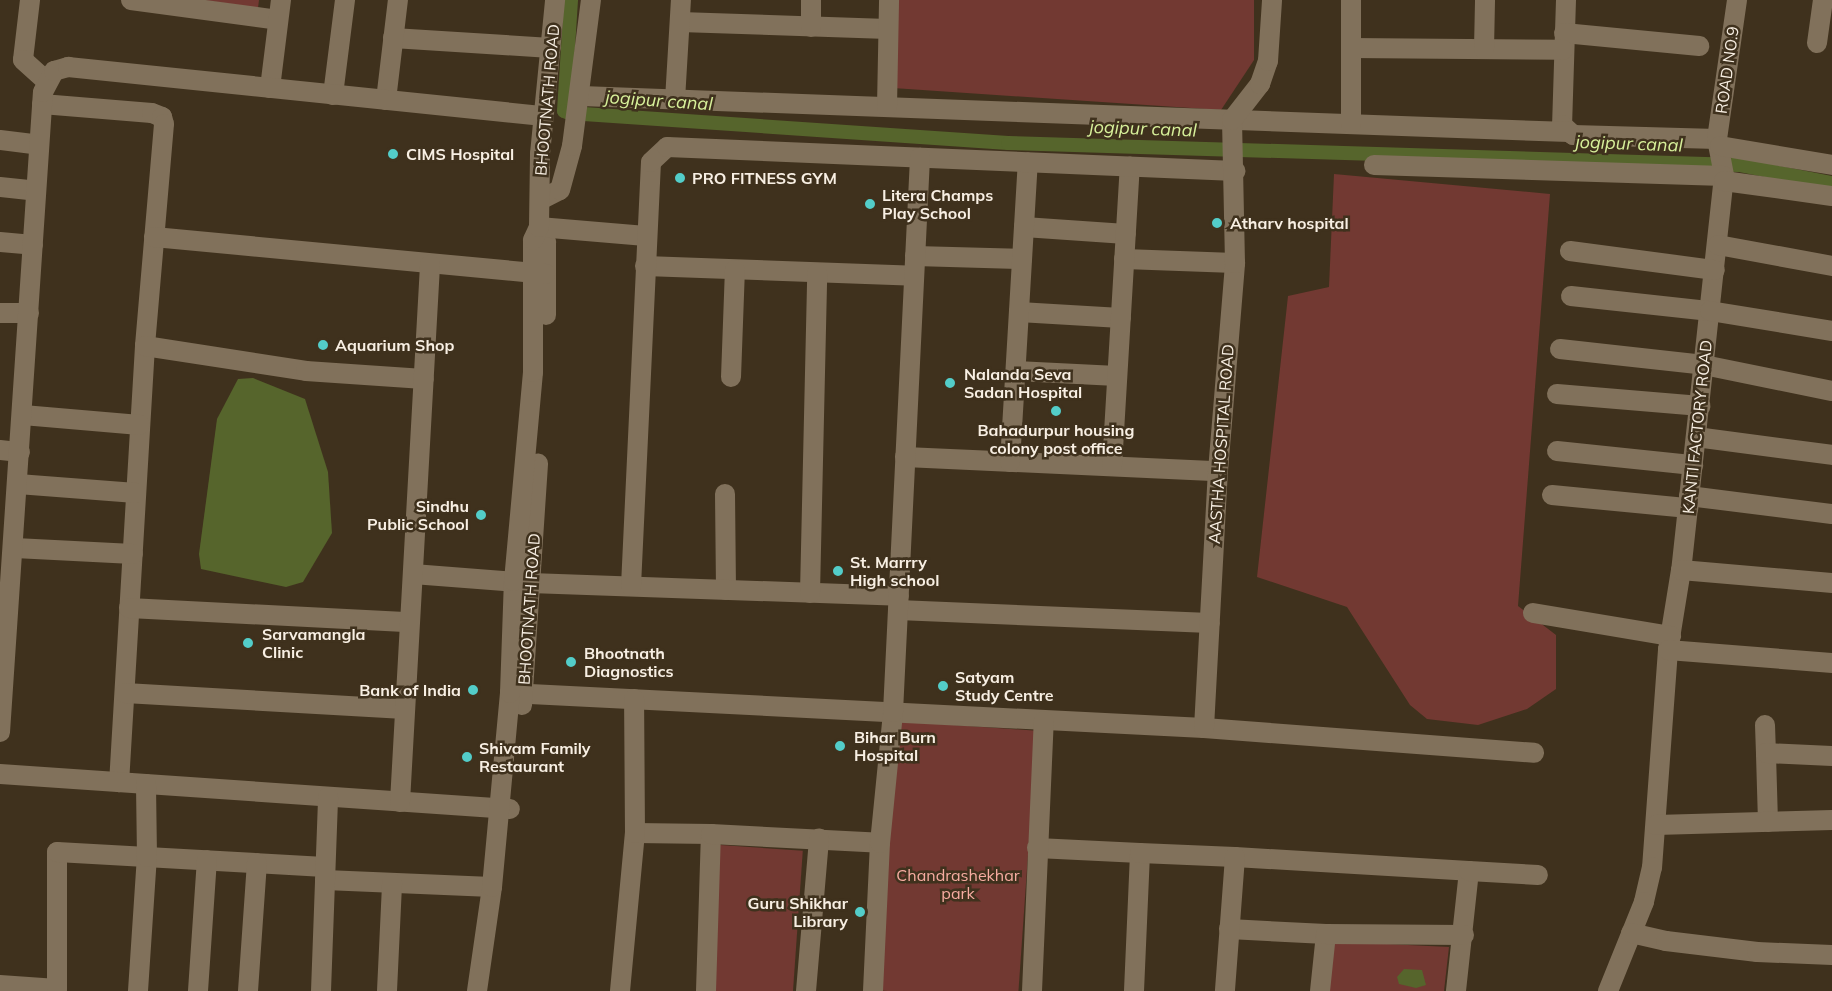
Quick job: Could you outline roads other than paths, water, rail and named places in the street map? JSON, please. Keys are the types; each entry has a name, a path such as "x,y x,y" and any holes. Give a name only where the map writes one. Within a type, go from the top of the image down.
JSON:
{"street":[{"path":"30,0 23,60 46,81"},
{"path":"130,0 278,20"},
{"path":"270,88 281,0"},
{"path":"333,95 345,0"},
{"path":"386,100 398,0"},
{"name":"BHOOTNATH ROAD","path":"488,991 517,693 533,372 540,274 546,242 539,227 543,116 555,0"},
{"name":"BHOOTNATH ROAD","path":"540,200 560,190 572,146 580,101 591,0"},
{"path":"675,100 681,0"},
{"path":"811,27 812,0"},
{"path":"887,107 889,0"},
{"path":"1233,126 1260,84 1269,61 1272,0"},
{"path":"1351,0 1351,124"},
{"path":"1484,49 1485,0"},
{"path":"1566,0 1559,118 1569,132"},
{"name":"ROAD NO.9","path":"1721,161 1737,0"},
{"path":"1816,44 1823,0"},
{"path":"680,22 888,29"},
{"path":"393,38 551,48"},
{"path":"1351,48 1484,49 1564,42 1699,46"},
{"path":"0,732 5,616 15,548 8,525 20,452 23,415 42,104 46,81 54,70 68,67 543,116"},
{"path":"580,101 675,100 887,107 1233,126 1351,124 1569,132 1721,161 1832,196"},
{"path":"42,104 152,113 162,117 145,346 119,783"},
{"name":"AASTHA HOSPITAL ROAD","path":"1204,728 1218,471 1235,263 1233,126"},
{"path":"0,140 39,145"},
{"path":"631,586 651,162 667,147 1130,167 1235,165"},
{"path":"873,991 880,843 893,712 920,158"},
{"path":"1374,165 1721,161 1832,165"},
{"name":"KANTI FACTORY ROAD","path":"1608,991 1631,933 1652,867 1670,643 1681,570 1718,245 1721,161"},
{"path":"1010,462 1028,163"},
{"path":"1112,466 1130,167"},
{"path":"0,187 36,191"},
{"path":"539,227 646,236"},
{"path":"1024,227 1126,234"},
{"path":"154,237 540,274"},
{"path":"0,242 33,245"},
{"path":"1718,245 1832,266"},
{"path":"1570,251 1715,270"},
{"path":"915,256 1022,259"},
{"path":"1124,259 1235,263"},
{"path":"400,802 430,265"},
{"path":"645,266 914,276"},
{"path":"731,377 735,270"},
{"path":"810,593 817,273"},
{"path":"1572,296 1710,311 1832,331"},
{"path":"1019,312 1121,318"},
{"path":"0,313 29,314"},
{"path":"145,346 306,371 424,379"},
{"path":"1560,349 1704,365 1832,391"},
{"path":"1016,371 1117,376"},
{"path":"1557,394 1700,406"},
{"path":"23,415 140,425"},
{"path":"1696,437 1832,455"},
{"path":"0,450 20,452"},
{"path":"1557,451 1693,465"},
{"path":"905,457 1218,471"},
{"path":"12,496 136,493"},
{"path":"725,494 726,590"},
{"path":"1552,495 1689,502 1832,514"},
{"path":"15,548 133,555"},
{"path":"1681,570 1832,583"},
{"path":"413,574 522,582 810,593 899,603 1210,623"},
{"path":"129,608 410,622"},
{"path":"1533,613 1670,643 1832,663"},
{"path":"125,693 405,709"},
{"path":"517,693 1204,728 1534,753"},
{"path":"620,991 635,832 634,699"},
{"path":"1032,991 1044,721"},
{"path":"1766,725 1768,822"},
{"path":"1766,753 1832,756"},
{"path":"0,774 505,809"},
{"path":"138,991 147,857 146,784"},
{"path":"321,991 328,797"},
{"name":"BHOOTNATH ROAD","path":"477,991 505,809"},
{"path":"1656,825 1832,820"},
{"path":"635,832 880,843"},
{"path":"706,991 711,834"},
{"path":"806,991 819,839"},
{"path":"1037,848 1235,856 1538,874"},
{"path":"0,985 61,990 57,852 257,863 392,883 492,887"},
{"path":"1134,991 1140,853"},
{"path":"1225,991 1235,856"},
{"path":"198,991 207,860"},
{"path":"248,991 257,863"},
{"path":"1456,991 1464,935 1469,871"},
{"path":"387,991 392,883"},
{"path":"1229,929 1326,934 1464,935"},
{"path":"1631,933 1666,941 1757,952 1832,955"},
{"path":"1320,991 1326,934"}],"waterway":[{"name":"jogipur canal","path":"571,0 564,111 569,113 1008,143 1739,165 1832,183"}],"place":[{"name":"CIMS Hospital","path":"393,154"},
{"name":"PRO FITNESS GYM","path":"680,178"},
{"name":"Litera Champs Play School","path":"870,204"},
{"name":"Atharv hospital","path":"1217,223"},
{"name":"Aquarium Shop","path":"323,345"},
{"name":"Nalanda Seva Sadan Hospital","path":"950,383"},
{"name":"Bahadurpur housing colony post office","path":"1056,411"},
{"name":"Sindhu Public School","path":"481,515"},
{"name":"St. Marrry High school","path":"838,571"},
{"name":"Sarvamangla Clinic","path":"248,643"},
{"name":"Bhootnath Diagnostics","path":"571,662"},
{"name":"Satyam Study Centre","path":"943,686"},
{"name":"Bank of India","path":"473,690"},
{"name":"Bihar Burn Hospital","path":"840,746"},
{"name":"Shivam Family Restaurant","path":"467,757"},
{"name":"Guru Shikhar Library","path":"860,912"}],"park label":[{"name":"Chandrashekhar park","path":"958,884"}]}
